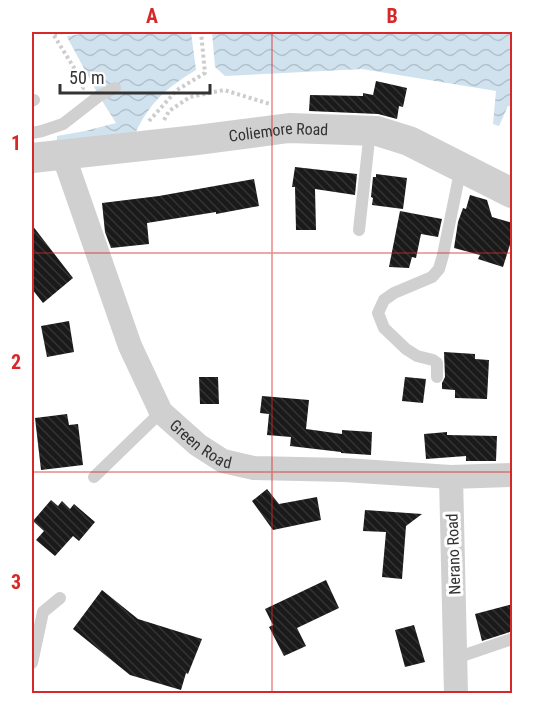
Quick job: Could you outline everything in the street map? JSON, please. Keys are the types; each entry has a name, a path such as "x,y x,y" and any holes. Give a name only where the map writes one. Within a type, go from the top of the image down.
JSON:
{"street":[{"name":"Coliemore Road","path":"32,158 289,128 377,131 409,141 513,193"},
{"name":"Green Road","path":"63,154 130,346 161,412 198,445 223,461 254,468 345,470 451,477"},
{"path":"451,477 513,475"},
{"name":"Nerano Road","path":"451,477 456,693"}],"lane":[{"path":"32,133 63,124 99,96 115,88"},
{"path":"359,231 370,131"},
{"path":"437,377 437,363 417,356 406,349 384,328 378,313 384,300 394,293 432,278 439,269 461,166"},
{"path":"94,477 161,412"},
{"path":"32,663 43,612 60,598"},
{"path":"456,658 513,639"}],"path":[{"path":"63,32 53,34 76,71 83,88 75,94"},
{"path":"201,32 205,73 177,90 152,117 139,139 148,145 158,133 169,111 190,97 224,90 273,105 289,128"}],"water":[{"path":"94,32 191,32 196,70 159,98 148,111 135,134 57,142 57,136 116,123 67,37"},
{"path":"212,32 512,32 512,106 508,106 499,126 493,124 496,91 362,69 225,76 215,67"}],"building":[{"path":"376,81 407,88 403,107 399,106 397,119 378,114 309,111 310,95 363,96 363,93 373,95"},
{"path":"295,167 357,174 355,195 315,189 316,230 296,230 295,187 292,187"},
{"path":"376,174 407,178 403,209 372,205 373,177 376,177"},
{"path":"254,179 259,206 147,223 149,244 111,248 105,232 102,203 159,196"},
{"path":"470,195 487,200 492,217 513,223 513,235 503,267 478,259 480,255 454,248 458,222 463,208 466,209"},
{"path":"400,211 442,219 438,237 421,234 416,258 412,257 409,268 389,267"},
{"path":"32,225 73,278 43,303 32,289"},
{"path":"69,321 74,352 47,357 41,326"},
{"path":"444,352 475,354 475,359 489,360 487,399 455,398 455,390 442,389 445,377"},
{"path":"199,377 218,377 219,404 200,404"},
{"path":"405,377 426,379 423,403 402,401"},
{"path":"262,396 309,400 306,429 342,434 342,430 372,432 371,455 290,446 291,437 267,435 269,414 260,413"},
{"path":"67,414 69,425 78,424 83,465 41,470 35,418"},
{"path":"447,432 447,435 497,436 496,461 466,461 466,456 426,459 424,434"},
{"path":"267,489 279,504 317,497 321,520 273,530 252,501"},
{"path":"51,500 58,506 62,501 70,509 74,504 95,522 79,541 73,536 55,556 36,540 44,531 33,521"},
{"path":"365,510 422,514 406,526 402,579 382,577 386,532 363,531"},
{"path":"326,580 339,608 297,628 306,646 284,656 269,627 273,625 265,609"},
{"path":"102,590 138,619 202,639 188,674 186,673 181,690 130,675 73,629"},
{"path":"513,604 513,631 482,641 475,614"},
{"path":"414,625 425,662 405,667 395,630"}]}
